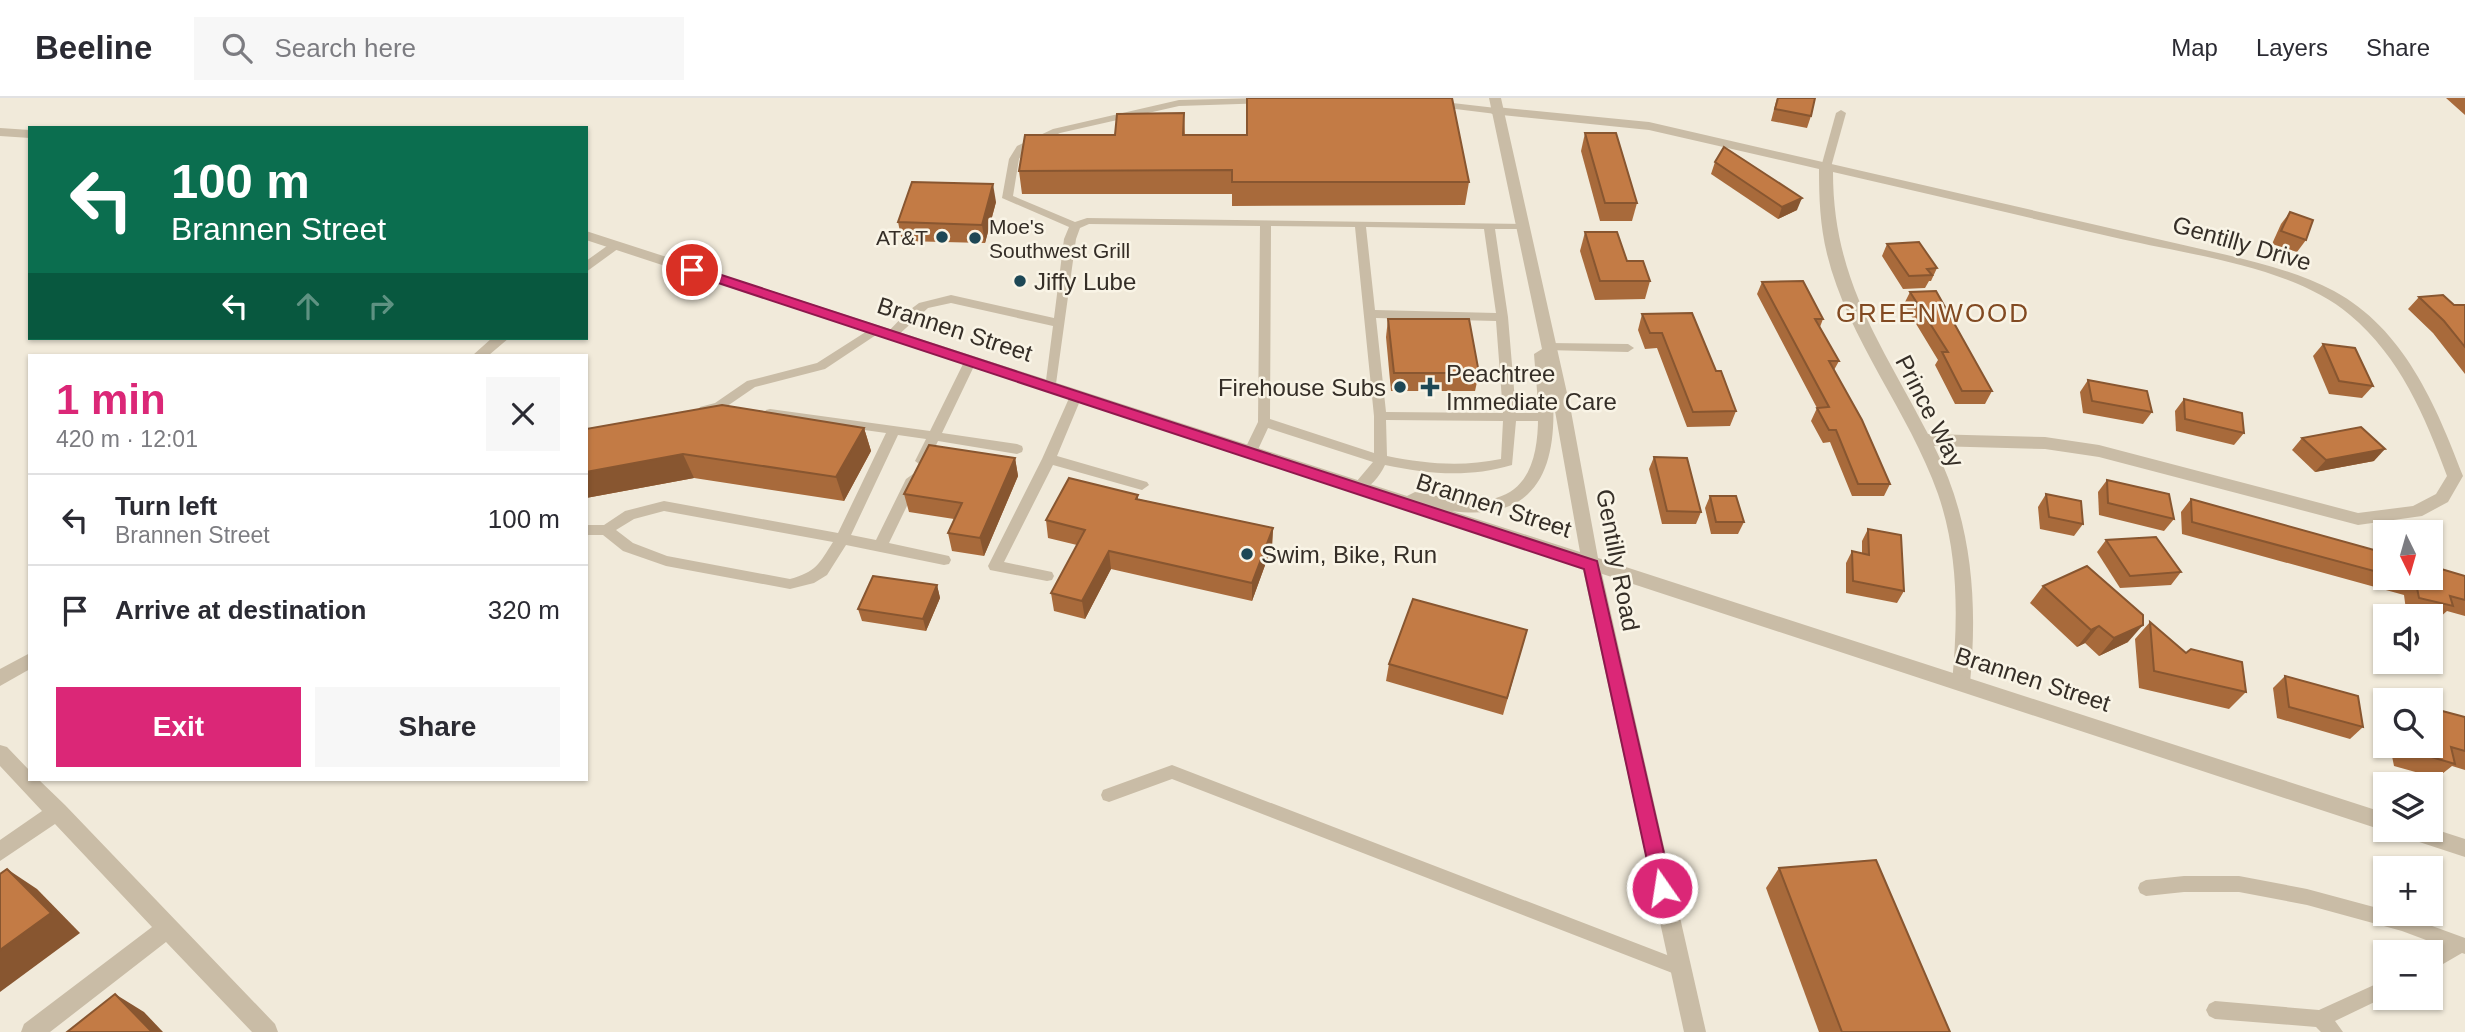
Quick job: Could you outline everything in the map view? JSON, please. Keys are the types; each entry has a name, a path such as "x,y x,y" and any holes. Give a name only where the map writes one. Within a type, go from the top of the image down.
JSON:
{"street":[{"name":"Gentilly Drive","path":"1496,105 1649,126 2278,273 2330,294 2369,323 2400,360 2436,425 2455,476 2442,498 2416,512 2358,519 2099,451 2045,443 1922,440"},
{"name":"Gentilly Road","path":"1496,105 1549,348 1591,565 1695,1032"},
{"path":"0,132 28,134"},
{"name":"Prince Way","path":"1826,167 1827,225 1839,271 1875,352 1922,440 1946,493 1961,554 1967,626 1961,682"},
{"name":"Brannen Street","path":"588,236 2373,818"},
{"path":"588,266 614,244"},
{"path":"1358,488 1464,506 1507,499 1534,483 1542,466 1546,447 1539,302"},
{"path":"481,354 499,340"},
{"path":"0,678 28,661"},
{"path":"0,753 267,1032"},
{"path":"0,852 58,811"},
{"path":"2443,841 2465,848"},
{"path":"32,1032 168,928"}],"lane":[{"path":"1272,101 1179,103 1057,131 1021,148 1014,159 1007,198 1075,226 1087,222 1172,220 1522,226"},
{"path":"1420,103 1496,105"},
{"path":"1826,167 1840,113"},
{"path":"1250,453 1264,422 1266,223"},
{"path":"1358,488 1376,470 1381,460 1380,416 1360,224"},
{"path":"1051,388 1070,239 1075,226"},
{"path":"1264,422 1381,460 1425,467 1486,469 1507,462 1510,417 1502,317 1489,226"},
{"path":"891,335 921,304 935,300 951,299 1059,323"},
{"path":"1368,314 1502,317"},
{"path":"693,414 719,406 751,384 821,366 875,330"},
{"path":"1549,348 1628,348"},
{"path":"880,546 970,362"},
{"path":"1047,576 995,566 1049,459 1076,396"},
{"path":"719,406 935,435 1017,449"},
{"path":"1380,416 1545,417"},
{"path":"606,530 628,547 666,561 790,584 822,571 842,539 894,430"},
{"path":"1049,459 1142,485"},
{"path":"588,530 606,530 630,515 664,506 944,559"},
{"path":"1109,795 1172,772 1680,968"},
{"path":"2146,888 2184,884 2239,884 2306,897 2402,923 2462,946"},
{"path":"2443,956 2462,946"},
{"path":"2215,1010 2327,1025 2373,996"}],"building":[{"path":"1247,98 1452,98 1469,182 1232,182 1232,170 1019,171 1025,135 1115,135 1117,114 1184,113 1183,135 1247,135"},
{"path":"1778,98 1815,98 1811,116 1775,109"},
{"path":"1585,133 1616,133 1637,203 1605,203"},
{"path":"1724,147 1802,198 1782,207 1715,162"},
{"path":"912,182 993,184 982,225 898,222"},
{"path":"2290,212 2313,220 2306,240 2281,231"},
{"path":"1585,232 1617,232 1627,261 1643,261 1650,281 1600,281"},
{"path":"1919,242 1937,268 1927,269 1932,275 1909,276 1887,244"},
{"path":"1803,281 1823,319 1815,319 1839,361 1829,361 1862,420 1890,484 1858,484 1836,430 1829,430 1817,408 1829,407 1762,282"},
{"path":"1936,291 1992,391 1962,391 1942,352 1948,352 1910,292"},
{"path":"2443,295 2454,305 2465,305 2465,347 2444,321 2419,297"},
{"path":"1692,313 1716,371 1721,371 1736,411 1693,412 1662,333 1650,333 1642,314"},
{"path":"1388,319 1469,319 1479,373 1394,373"},
{"path":"2323,344 2355,348 2373,386 2339,381"},
{"path":"2088,380 2147,391 2152,412 2092,401"},
{"path":"2184,399 2242,413 2244,433 2185,419"},
{"path":"722,405 864,428 836,477 683,454 588,472 588,429"},
{"path":"2361,427 2385,449 2326,460 2302,438"},
{"path":"929,445 1015,458 980,538 948,533 962,503 904,494"},
{"path":"1654,457 1687,458 1701,512 1667,511"},
{"path":"1069,478 1138,495 1136,499 1273,528 1252,583 1109,551 1082,601 1051,593 1085,530 1046,520"},
{"path":"2107,480 2169,494 2174,519 2108,503"},
{"path":"2046,494 2081,501 2083,524 2049,517"},
{"path":"1710,496 1736,496 1744,522 1716,522"},
{"path":"2191,499 2373,550 2373,571 2192,522"},
{"path":"1868,529 1901,535 1904,591 1853,581 1852,551 1869,555"},
{"path":"2156,537 2181,572 2130,576 2106,540"},
{"path":"2087,566 2143,615 2143,625 2114,638 2099,626 2091,630 2043,586"},
{"path":"2443,570 2465,576 2465,600 2450,596 2453,606 2419,598 2417,590 2443,590"},
{"path":"873,576 937,585 923,619 858,609"},
{"path":"1413,599 1527,630 1507,698 1389,664"},
{"path":"2150,622 2186,653 2191,649 2242,662 2246,692 2154,671"},
{"path":"2285,676 2358,696 2363,727 2289,707"},
{"path":"2443,711 2465,717 2465,751 2451,747 2455,764 2435,758 2443,758"},
{"path":"1876,860 1950,1032 1842,1032 1779,868"},
{"path":"7,869 51,913 0,950 0,874"},
{"path":"115,994 152,1032 67,1032"}],"place":[{"name":"AT&T","path":"942,237"},
{"name":"Moe's Southwest Grill","path":"975,238"},
{"name":"Jiffy Lube","path":"1020,281"},
{"name":"Firehouse Subs","path":"1400,387"},
{"name":"Peachtree Immediate Care","path":"1430,387"},
{"name":"Swim, Bike, Run","path":"1247,554"}],"district":[{"name":"GREENWOOD","path":"1933,313"}],"route":[{"path":"692,270 1591,565 1662,888"}]}
